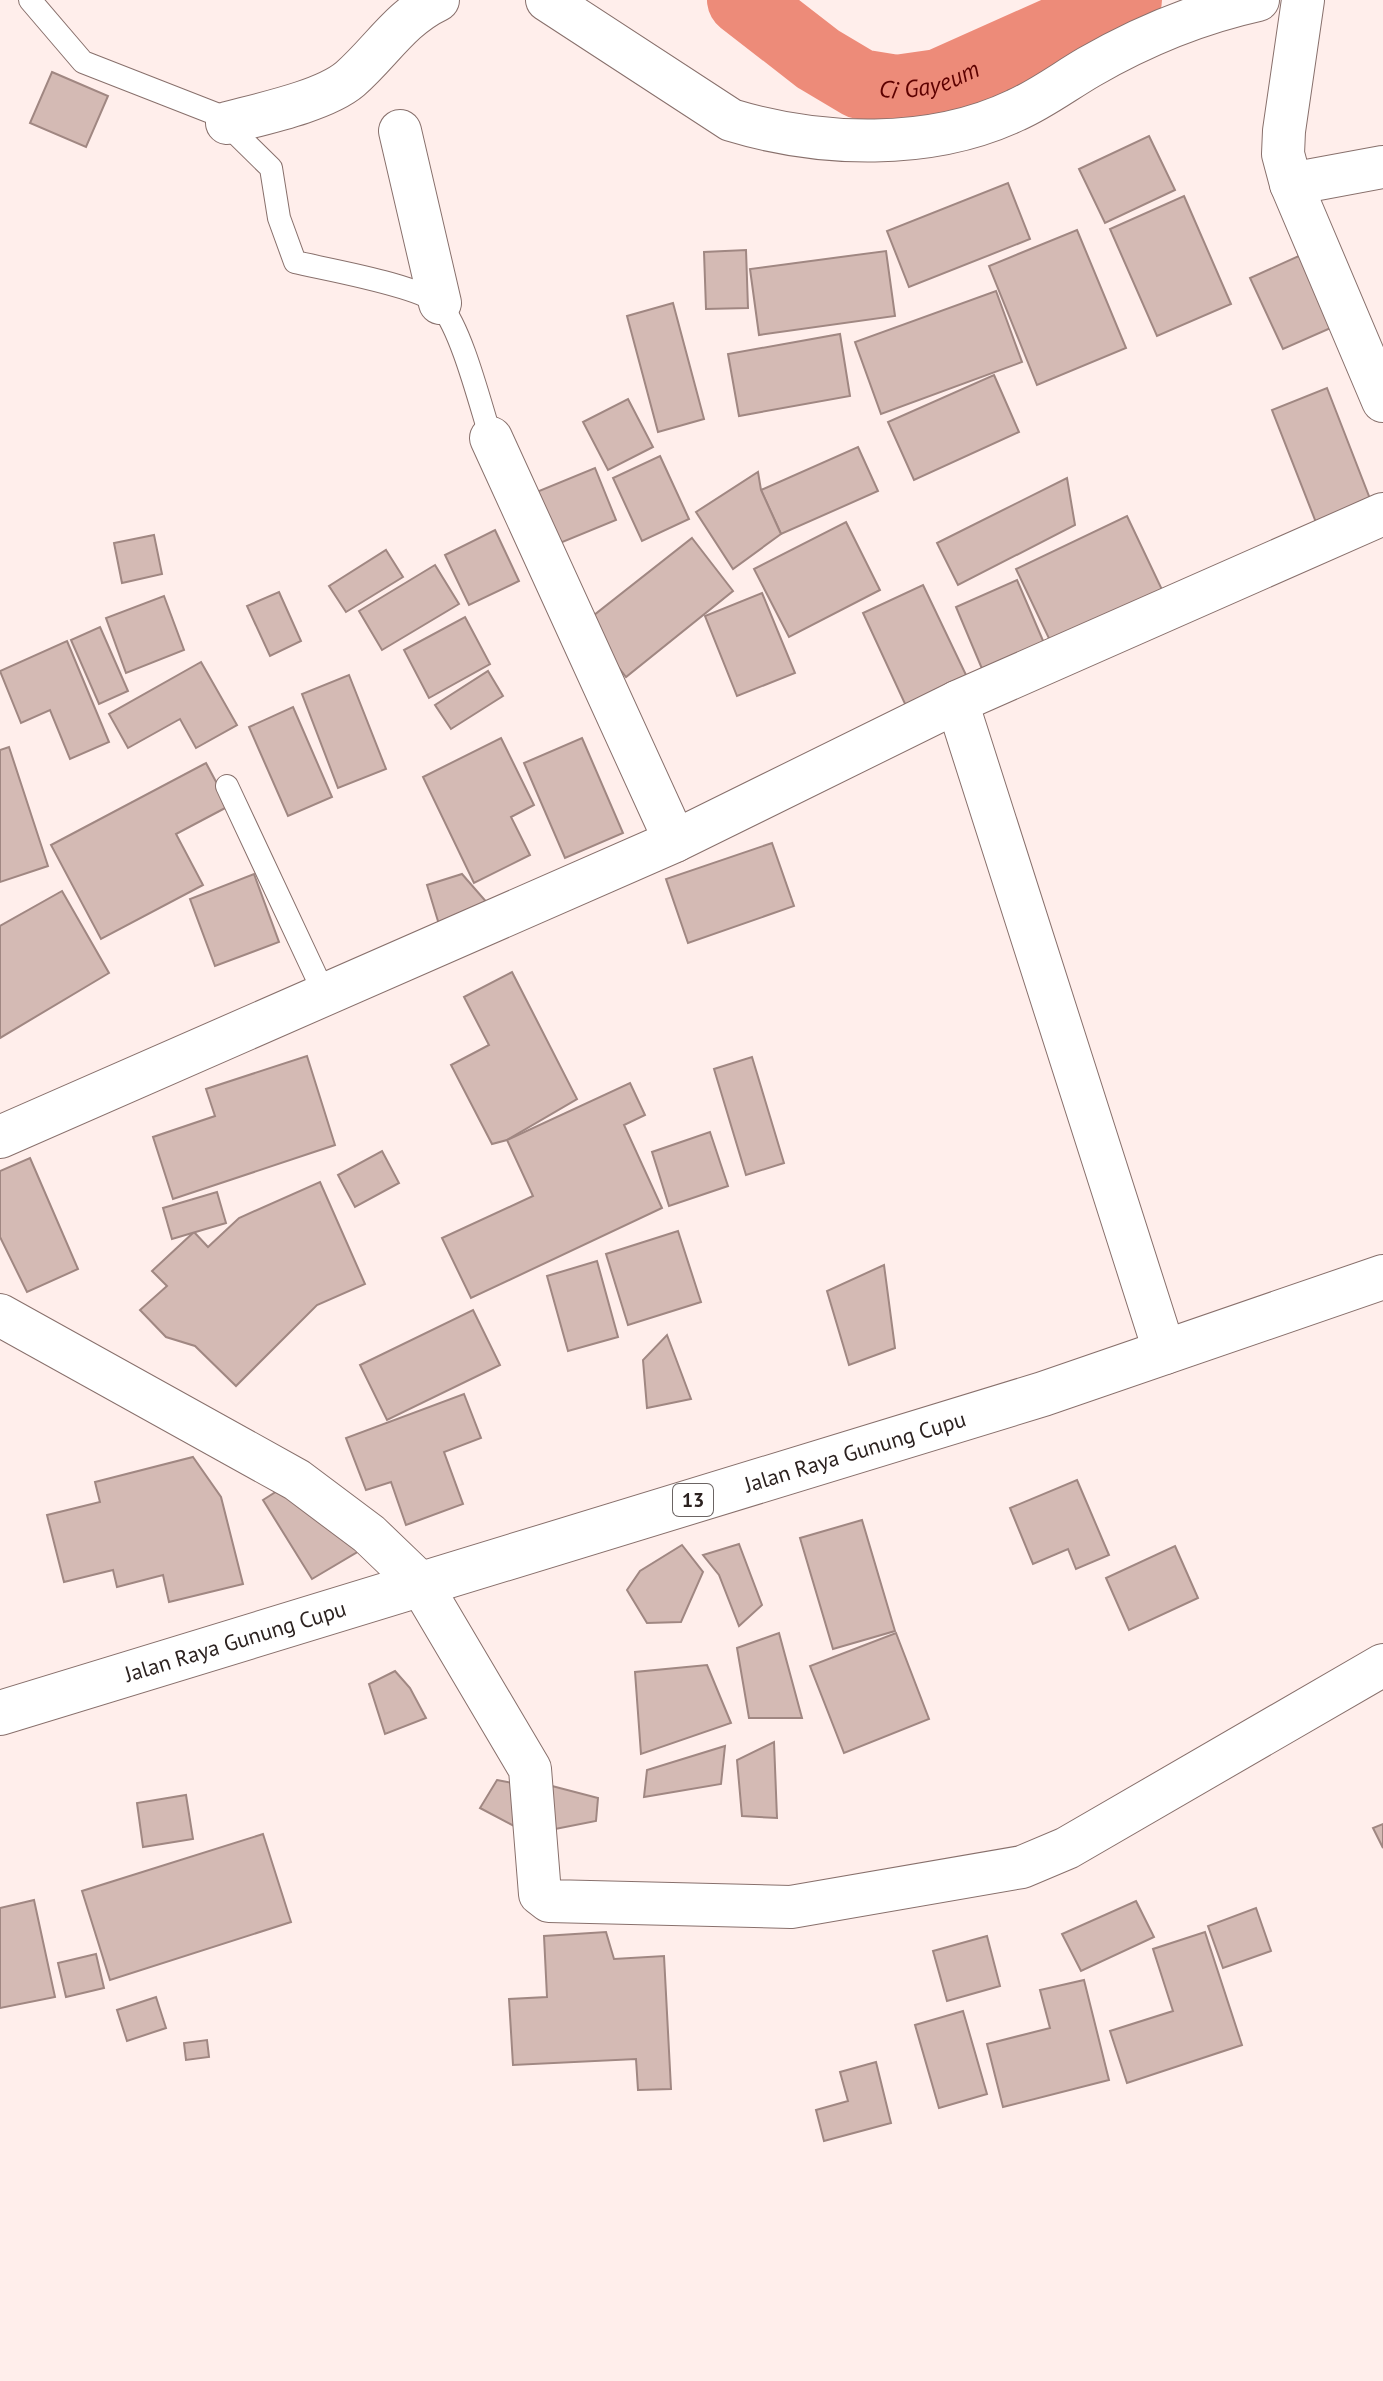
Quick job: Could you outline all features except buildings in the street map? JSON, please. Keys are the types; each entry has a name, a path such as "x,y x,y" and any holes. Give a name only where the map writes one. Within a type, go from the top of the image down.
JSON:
{"highway":[{"name":"Jalan Raya Gunung Cupu","path":"0,1713 1027,1399 1383,1277"}],"street":[{"path":"227,123 293,106 349,80 419,9 438,0"},
{"path":"547,0 731,120 763,130 836,139 893,140 954,132 1016,110 1131,45 1184,22 1258,0"},
{"path":"1301,19 1283,154 1291,184 1383,401"},
{"path":"400,131 440,303"},
{"path":"1291,184 1340,172 1383,167"},
{"path":"491,438 675,841"},
{"path":"0,1137 675,841 957,702 1383,514"},
{"path":"957,702 1165,1353"},
{"path":"0,1315 297,1480 369,1534 420,1583 530,1769 540,1894 554,1901 791,1907 1022,1867 1067,1848 1383,1665"}],"lane":[{"path":"30,0 83,62 216,114 227,123 271,168 279,218 295,262 418,292 440,303 451,321 491,438"},
{"path":"227,786 324,993"}],"waterway":[{"name":"Ci Gayeum","path":"742,0 818,59 860,84 897,90 939,84 1127,0"}]}
